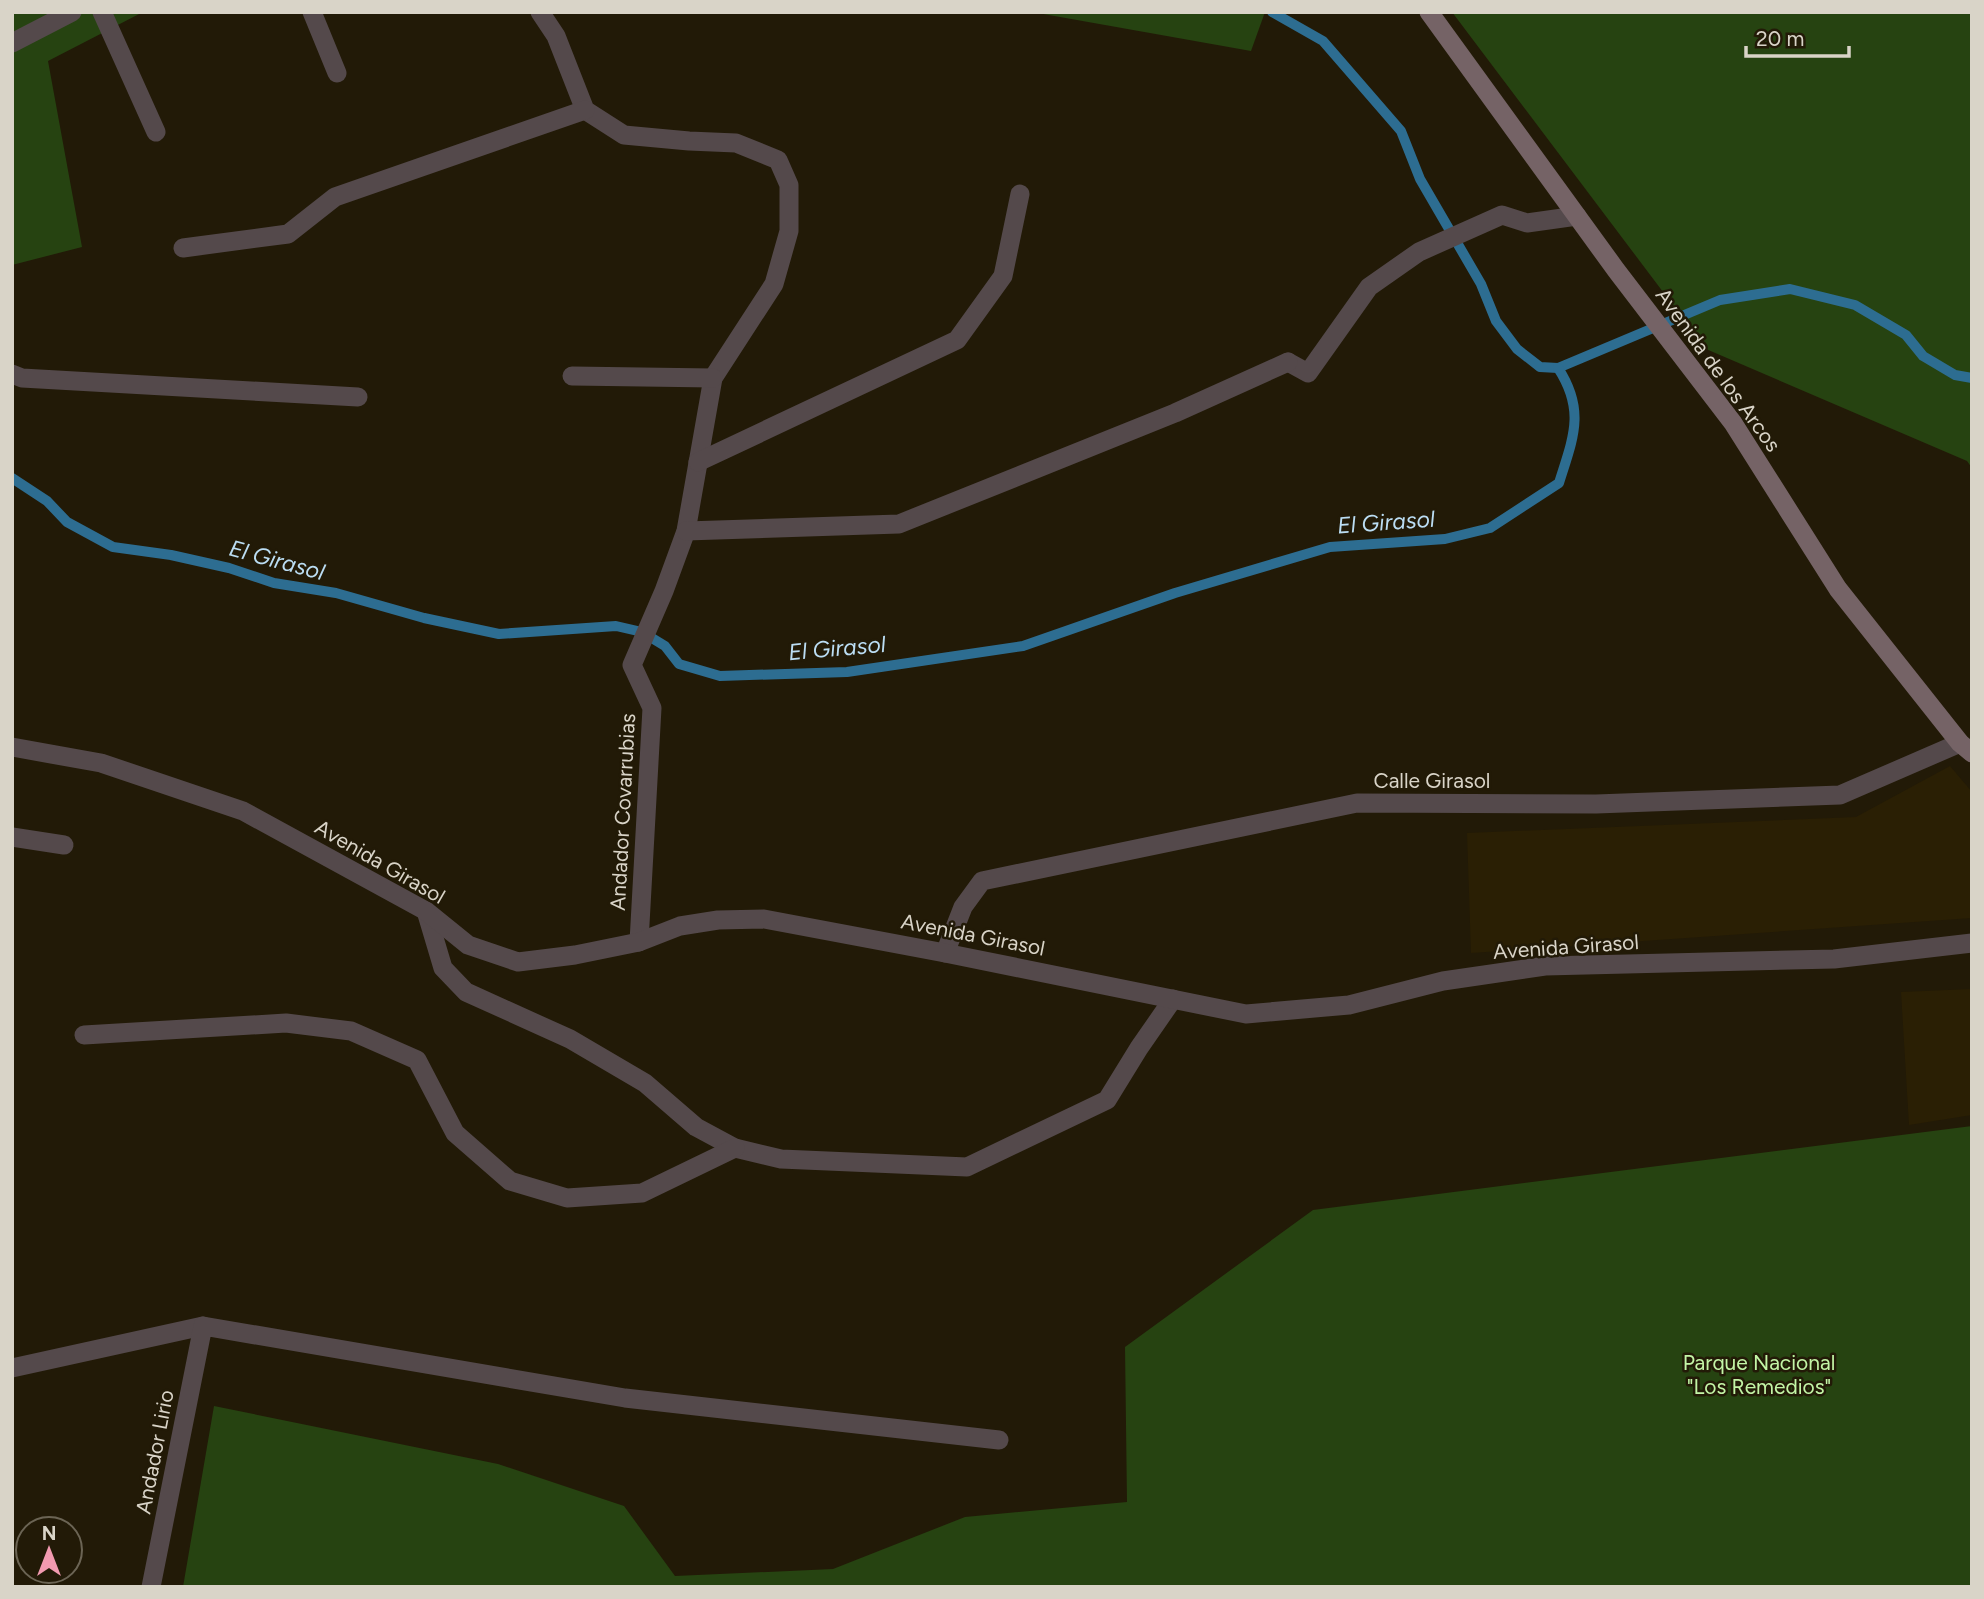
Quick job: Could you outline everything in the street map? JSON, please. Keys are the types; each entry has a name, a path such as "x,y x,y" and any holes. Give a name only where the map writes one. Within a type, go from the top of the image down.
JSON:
{"main road":[{"name":"Avenida de los Arcos","path":"1429,12 1616,270 1733,423 1838,589 1966,748"}],"street":[{"path":"12,43 72,12"},
{"path":"102,12 156,132"},
{"path":"312,12 337,73"},
{"path":"540,12 556,36 585,110 624,135 736,143 778,160 789,185 789,231 774,284 713,377 572,376"},
{"path":"183,248 288,234 335,197 585,110"},
{"path":"698,461 957,340 1003,276 1020,194"},
{"path":"685,531 899,524 1175,413 1288,362 1308,373 1369,287 1431,246 1502,215 1527,223 1577,216"},
{"path":"12,374 22,377 359,397"},
{"name":"Andador Covarrubias","path":"639,942 652,708 632,665 664,590 685,531 713,377"},
{"name":"Avenida Girasol","path":"12,747 101,763 243,811 426,911 468,944 519,962 575,955 639,942 680,926 718,920 764,919 1246,1014 1349,1005 1443,981 1545,966 1834,960 1972,943"},
{"name":"Calle Girasol","path":"945,953 963,907 982,881 1357,803 1596,804 1840,795 1966,748"},
{"path":"12,837 64,845"},
{"path":"426,911 443,968 466,992 570,1039 645,1083 696,1127 735,1148 780,1159 967,1167 1107,1100 1173,999"},
{"path":"84,1035 286,1023 351,1031 417,1060 455,1133 510,1181 566,1198 642,1193 735,1148"},
{"path":"12,1368 203,1326 625,1398 999,1440"},
{"name":"Andador Lirio","path":"151,1587 203,1326"}],"shaded area":[{"path":"1950,766 1972,792 1972,918 1471,953 1467,833 1856,817"},
{"path":"1972,989 1972,1115 1909,1125 1901,992"}],"green space":[{"path":"12,12 143,12 48,61 82,247 12,265"},
{"path":"1032,12 1265,12 1251,51"},
{"path":"1452,12 1972,12 1972,468 1967,461 1706,349"},
{"name":"Parque Nacional \"Los Remedios\"","path":"1972,1126 1972,1587 183,1587 214,1406 498,1464 624,1506 675,1576 833,1569 965,1517 1127,1502 1125,1347 1313,1210"}],"waterway":[{"path":"1272,12 1323,41 1401,131 1420,179 1481,284 1496,321 1517,349 1540,367 1558,368 1720,300 1790,289 1855,305 1906,335 1923,356 1955,375 1972,378"},
{"name":"El Girasol","path":"12,478 47,501 67,522 113,547 171,555 229,568 274,583 336,593 424,618 499,634 616,626 642,632 665,646 679,664 720,676 847,672 1023,646 1175,593 1330,547 1445,539 1490,528 1559,483 1572,438 1574,411 1567,383 1558,368"}]}
